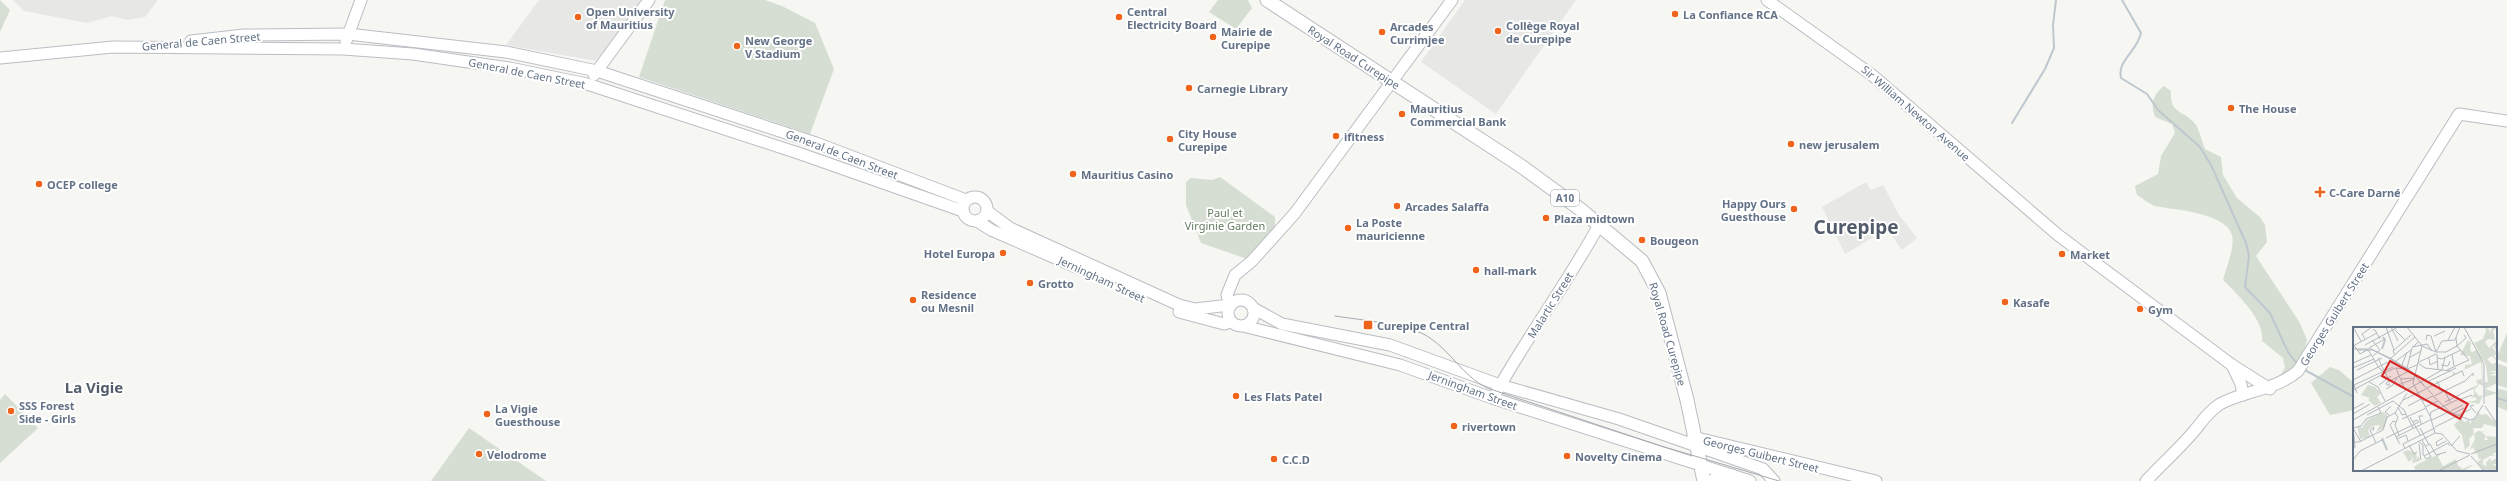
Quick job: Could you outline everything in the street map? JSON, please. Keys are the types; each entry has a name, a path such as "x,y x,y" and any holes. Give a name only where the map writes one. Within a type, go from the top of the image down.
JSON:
{"main road":[{"name":"Royal Road Curepipe","path":"1267,0 1504,154 1599,225 1642,261 1654,280 1687,400 1694,441 1704,481"},
{"path":"1713,481 1723,475 1732,476"}],"street":[{"path":"343,49 361,0"},
{"path":"587,84 649,0"},
{"path":"1231,284 1233,295 1248,302 1253,308 1253,319 1243,326 1231,322 1227,314 1230,305 1227,298 1231,284 1235,275 1252,261 1295,213 1452,0"},
{"name":"Sir William Newton Avenue","path":"1767,0 1872,74 2058,235 2232,365"},
{"name":"General de Caen Street","path":"136,46 244,35 348,34 503,51 598,71 816,143 964,205"},
{"path":"0,58 136,46"},
{"name":"General de Caen Street","path":"136,46 343,49 413,54 510,68 587,84 801,154 964,205"},
{"name":"Georges Guibert Street","path":"2146,481 2195,430 2207,414 2221,404 2243,395 2270,389 2302,367 2459,114 2507,121"},
{"path":"974,196 982,198 985,202 987,211 985,216 977,221 966,218 964,205 974,196"},
{"name":"Jerningham Street","path":"987,211 1010,228 1172,303 1195,309 1230,305"},
{"name":"Jerningham Street","path":"977,221 991,230 1056,257 1165,308 1224,324 1231,322"},
{"name":"Malartic Street","path":"1492,398 1561,286 1581,257 1599,225"},
{"path":"1230,305 1241,300"},
{"name":"Jerningham Street","path":"1253,308 1282,324 1390,345 1500,384 1694,441"},
{"name":"Jerningham Street","path":"1243,326 1400,365 1492,398 1750,481"},
{"path":"2232,365 2270,389"},
{"path":"2232,365 2241,384 2243,395"},
{"path":"1694,441 1763,469 1774,481"},
{"name":"Georges Guibert Street","path":"1694,441 1876,481"}],"shaded area":[{"path":"13,0 158,0 145,17 127,20 112,16 87,23 24,11"},
{"name":"Open University of Mauritius","path":"539,0 641,0 596,61 506,45"},
{"name":"Collège Royal de Curepipe","path":"1465,0 1576,0 1496,114 1421,62"},
{"path":"1866,182 1871,190 1883,185 1899,215 1917,238 1902,250 1887,229 1845,254 1822,207"}],"green space":[{"path":"0,0 10,10 0,32"},
{"name":"New George V Stadium","path":"665,0 765,0 782,6 815,23 834,69 810,134 639,77"},
{"path":"1218,0 1248,0 1252,8 1236,29 1209,12"},
{"path":"2164,86 2171,91 2171,99 2175,109 2192,120 2196,125 2205,149 2221,157 2223,175 2237,198 2260,217 2265,225 2267,242 2256,256 2300,323 2307,340 2300,367 2286,378 2281,374 2285,368 2283,358 2262,341 2262,333 2255,316 2223,280 2230,258 2233,240 2227,227 2220,221 2198,213 2155,206 2137,195 2135,186 2158,174 2161,156 2175,133 2172,124 2155,117 2154,113 2153,104 2155,96"},
{"name":"Paul et Virginie Garden","path":"1220,177 1275,217 1275,230 1250,260 1201,243 1186,205 1186,182 1191,178 1212,180"},
{"path":"2507,333 2507,363 2497,359"},
{"path":"2497,363 2507,367 2507,388 2497,385"},
{"path":"2330,367 2339,370 2353,382 2353,410 2330,415 2311,383"},
{"path":"2497,388 2507,391 2507,411 2497,406"},
{"name":"SSS Forest Side - Girls","path":"5,394 38,428 0,463 0,400"},
{"name":"Velodrome","path":"469,428 546,481 431,481"}],"waterway":[{"path":"2012,123 2045,69 2054,48 2053,25 2056,0"},
{"path":"2122,0 2141,33 2136,46 2122,66 2121,78 2147,94 2158,110 2200,147 2211,165 2246,243 2249,256 2245,287 2270,313 2288,352 2298,365"},
{"path":"2303,369 2353,396"},
{"path":"2497,398 2507,401"}],"tram line":[{"path":"1335,316 1385,323 1421,333 1430,338 1464,371 1487,388 1661,446 1779,481"}],"place":[{"name":"La Confiance RCA","path":"1675,14"},
{"name":"Open University of Mauritius","path":"578,17"},
{"name":"Central Electricity Board","path":"1119,17"},
{"name":"Collège Royal de Curepipe","path":"1498,31"},
{"name":"Arcades Currimjee","path":"1382,32"},
{"name":"Mairie de Curepipe","path":"1213,37"},
{"name":"New George V Stadium","path":"737,46"},
{"name":"Carnegie Library","path":"1189,88"},
{"name":"The House","path":"2231,108"},
{"name":"Mauritius Commercial Bank","path":"1402,114"},
{"name":"ifitness","path":"1336,136"},
{"name":"City House Curepipe","path":"1170,139"},
{"name":"new jerusalem","path":"1791,144"},
{"name":"Mauritius Casino","path":"1073,174"},
{"name":"OCEP college","path":"39,184"},
{"name":"C-Care Darné","path":"2320,192"},
{"name":"Arcades Salaffa","path":"1397,206"},
{"name":"Happy Ours Guesthouse","path":"1794,209"},
{"name":"Plaza midtown","path":"1546,218"},
{"name":"La Poste mauricienne","path":"1348,228"},
{"name":"Bougeon","path":"1642,240"},
{"name":"Hotel Europa","path":"1003,253"},
{"name":"Market","path":"2062,254"},
{"name":"hall-mark","path":"1476,270"},
{"name":"Grotto","path":"1030,283"},
{"name":"Residence ou Mesnil","path":"913,300"},
{"name":"Kasafe","path":"2005,302"},
{"name":"Gym","path":"2140,309"},
{"name":"Curepipe Central","path":"1368,325"},
{"name":"Les Flats Patel","path":"1236,396"},
{"name":"SSS Forest Side - Girls","path":"11,411"},
{"name":"La Vigie Guesthouse","path":"487,414"},
{"name":"rivertown","path":"1454,426"},
{"name":"Velodrome","path":"479,454"},
{"name":"Novelty Cinema","path":"1567,456"},
{"name":"C.C.D","path":"1274,459"}],"district":[{"name":"Curepipe","path":"1856,227"},
{"name":"La Vigie","path":"94,387"}]}
